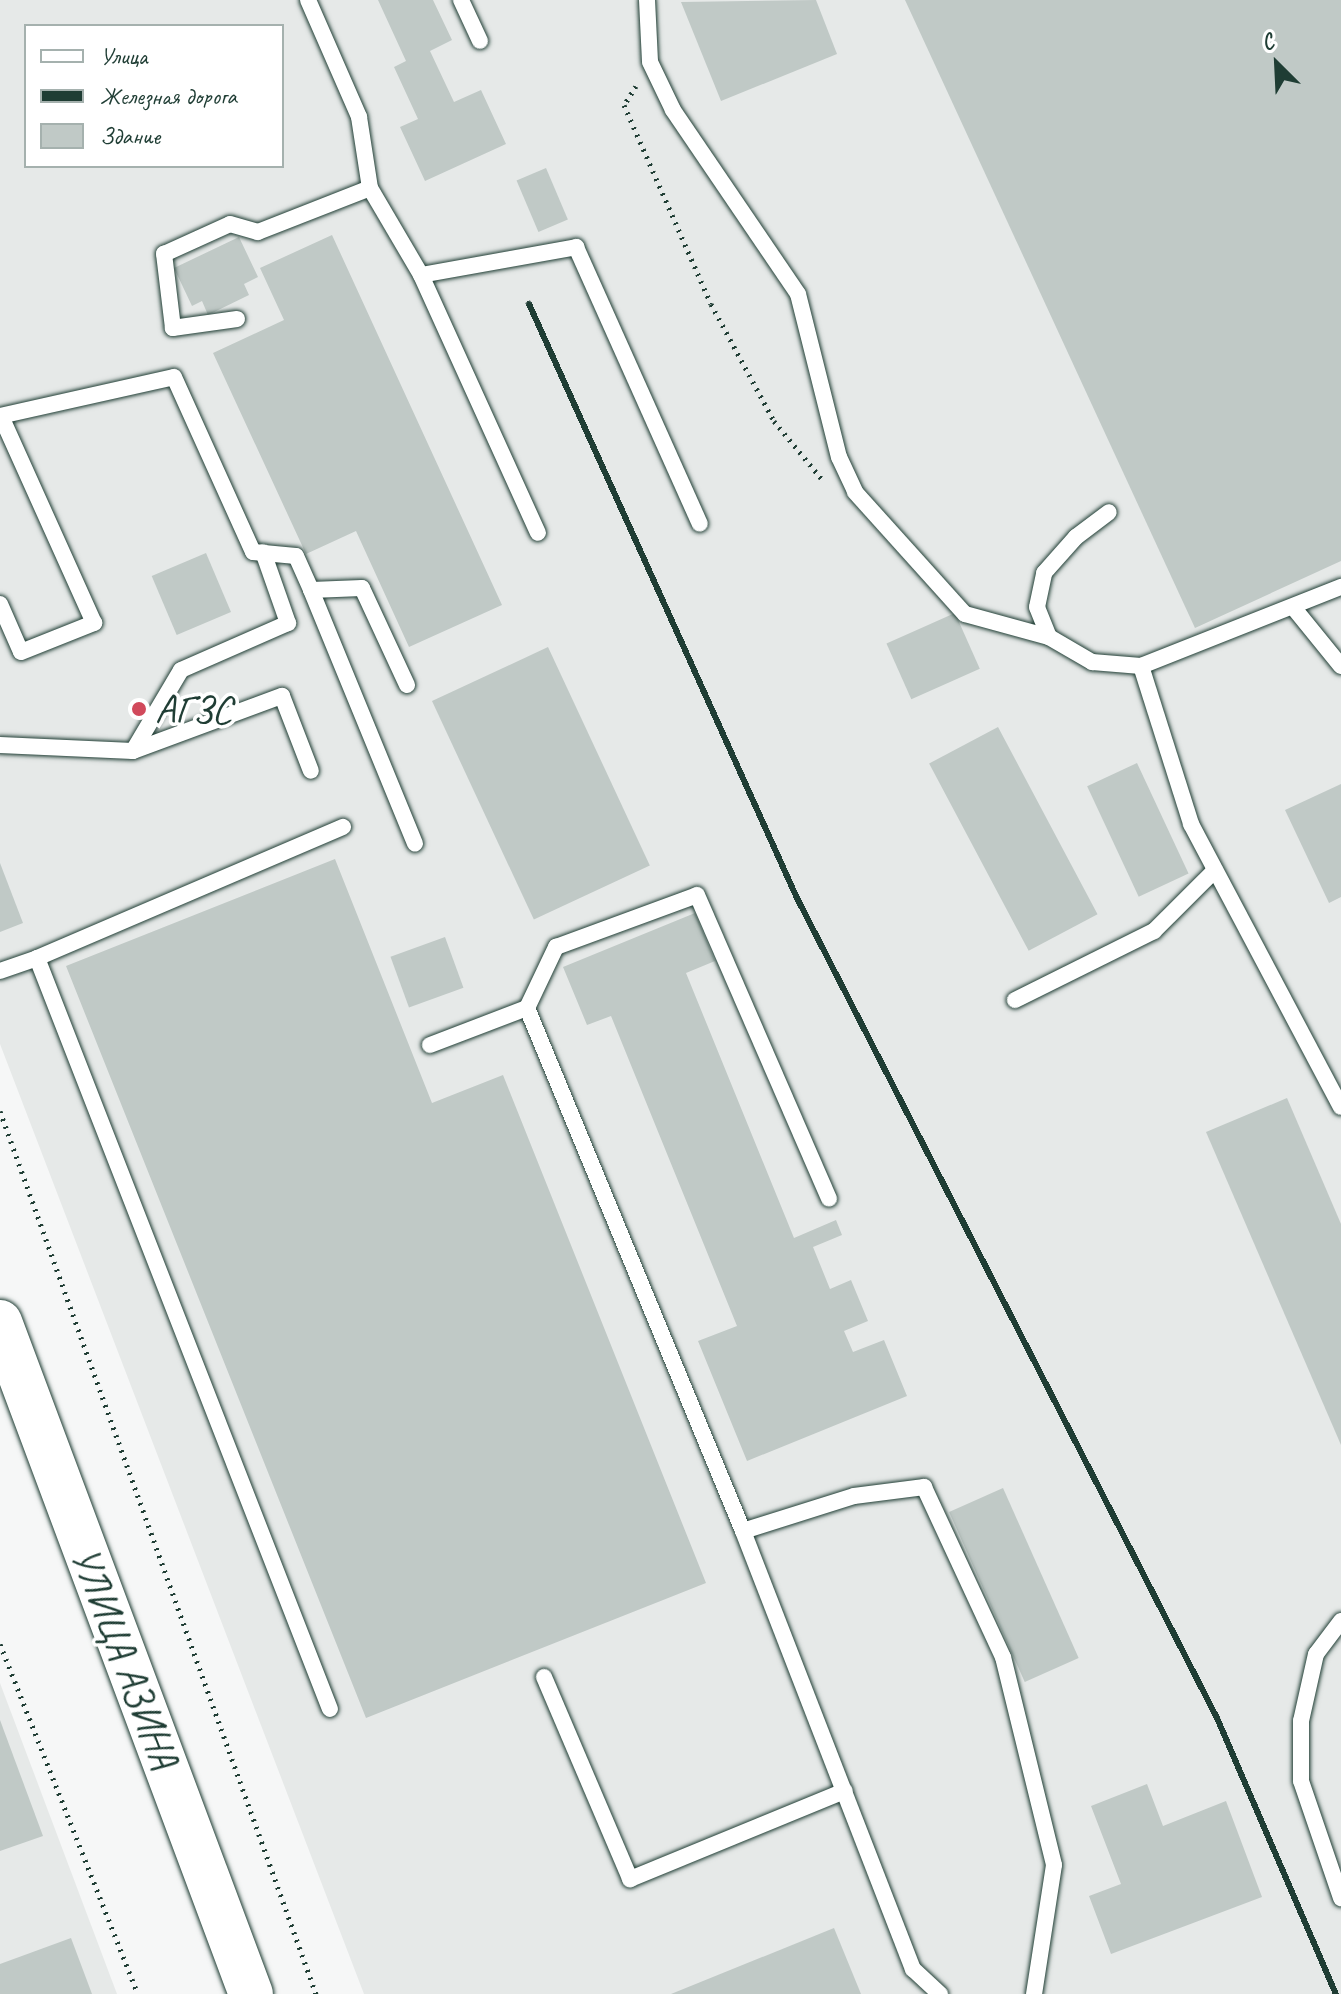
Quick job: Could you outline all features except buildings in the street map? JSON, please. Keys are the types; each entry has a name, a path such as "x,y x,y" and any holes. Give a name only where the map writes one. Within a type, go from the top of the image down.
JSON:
{"main road":[{"name":"УЛИЦА АЗИНА","path":"0,1322 251,1994"}],"lane":[{"path":"308,0 359,117 370,188 421,275 538,533"},
{"path":"461,0 480,41"},
{"path":"647,0 650,62 673,110 798,294 839,457 855,492 965,614 1049,637 1092,662 1141,666 1341,587"},
{"path":"237,319 173,328 164,254 230,224 258,232 370,188"},
{"path":"421,275 576,247 700,524"},
{"path":"0,604 21,652 94,623 0,416 174,377 253,552 296,556 415,844"},
{"path":"1049,637 1037,607 1044,573 1076,537 1109,512"},
{"path":"133,751 181,670 288,623 263,552"},
{"path":"311,590 362,588 407,685"},
{"path":"1293,607 1341,666"},
{"path":"1141,666 1191,824 1341,1107"},
{"path":"0,745 133,751 282,696 311,771"},
{"path":"0,971 343,827"},
{"path":"1015,1000 1154,931 1215,870"},
{"path":"430,1045 527,1008 556,947 697,895 829,1199"},
{"path":"37,958 330,1709"},
{"path":"527,1008 743,1531 913,1969 940,1994"},
{"path":"743,1531 854,1496 924,1487 1003,1657 1054,1865 1034,1994"},
{"path":"1341,1621 1316,1654 1301,1721 1301,1781 1341,1898"},
{"path":"544,1677 630,1879 845,1791"}],"path":[{"path":"650,62 624,105 711,304 783,432 817,476 855,492"},
{"path":"0,1111 316,1994"},
{"path":"0,1644 138,1994"}],"shaded area":[{"path":"0,0 1341,0 1341,1994 364,1994 0,1044"},
{"path":"0,1683 117,1994 0,1994"}],"railway":[{"path":"529,304 797,898 1217,1718 1336,1994"}],"place":[{"name":"АГЗС","path":"139,709"}]}
